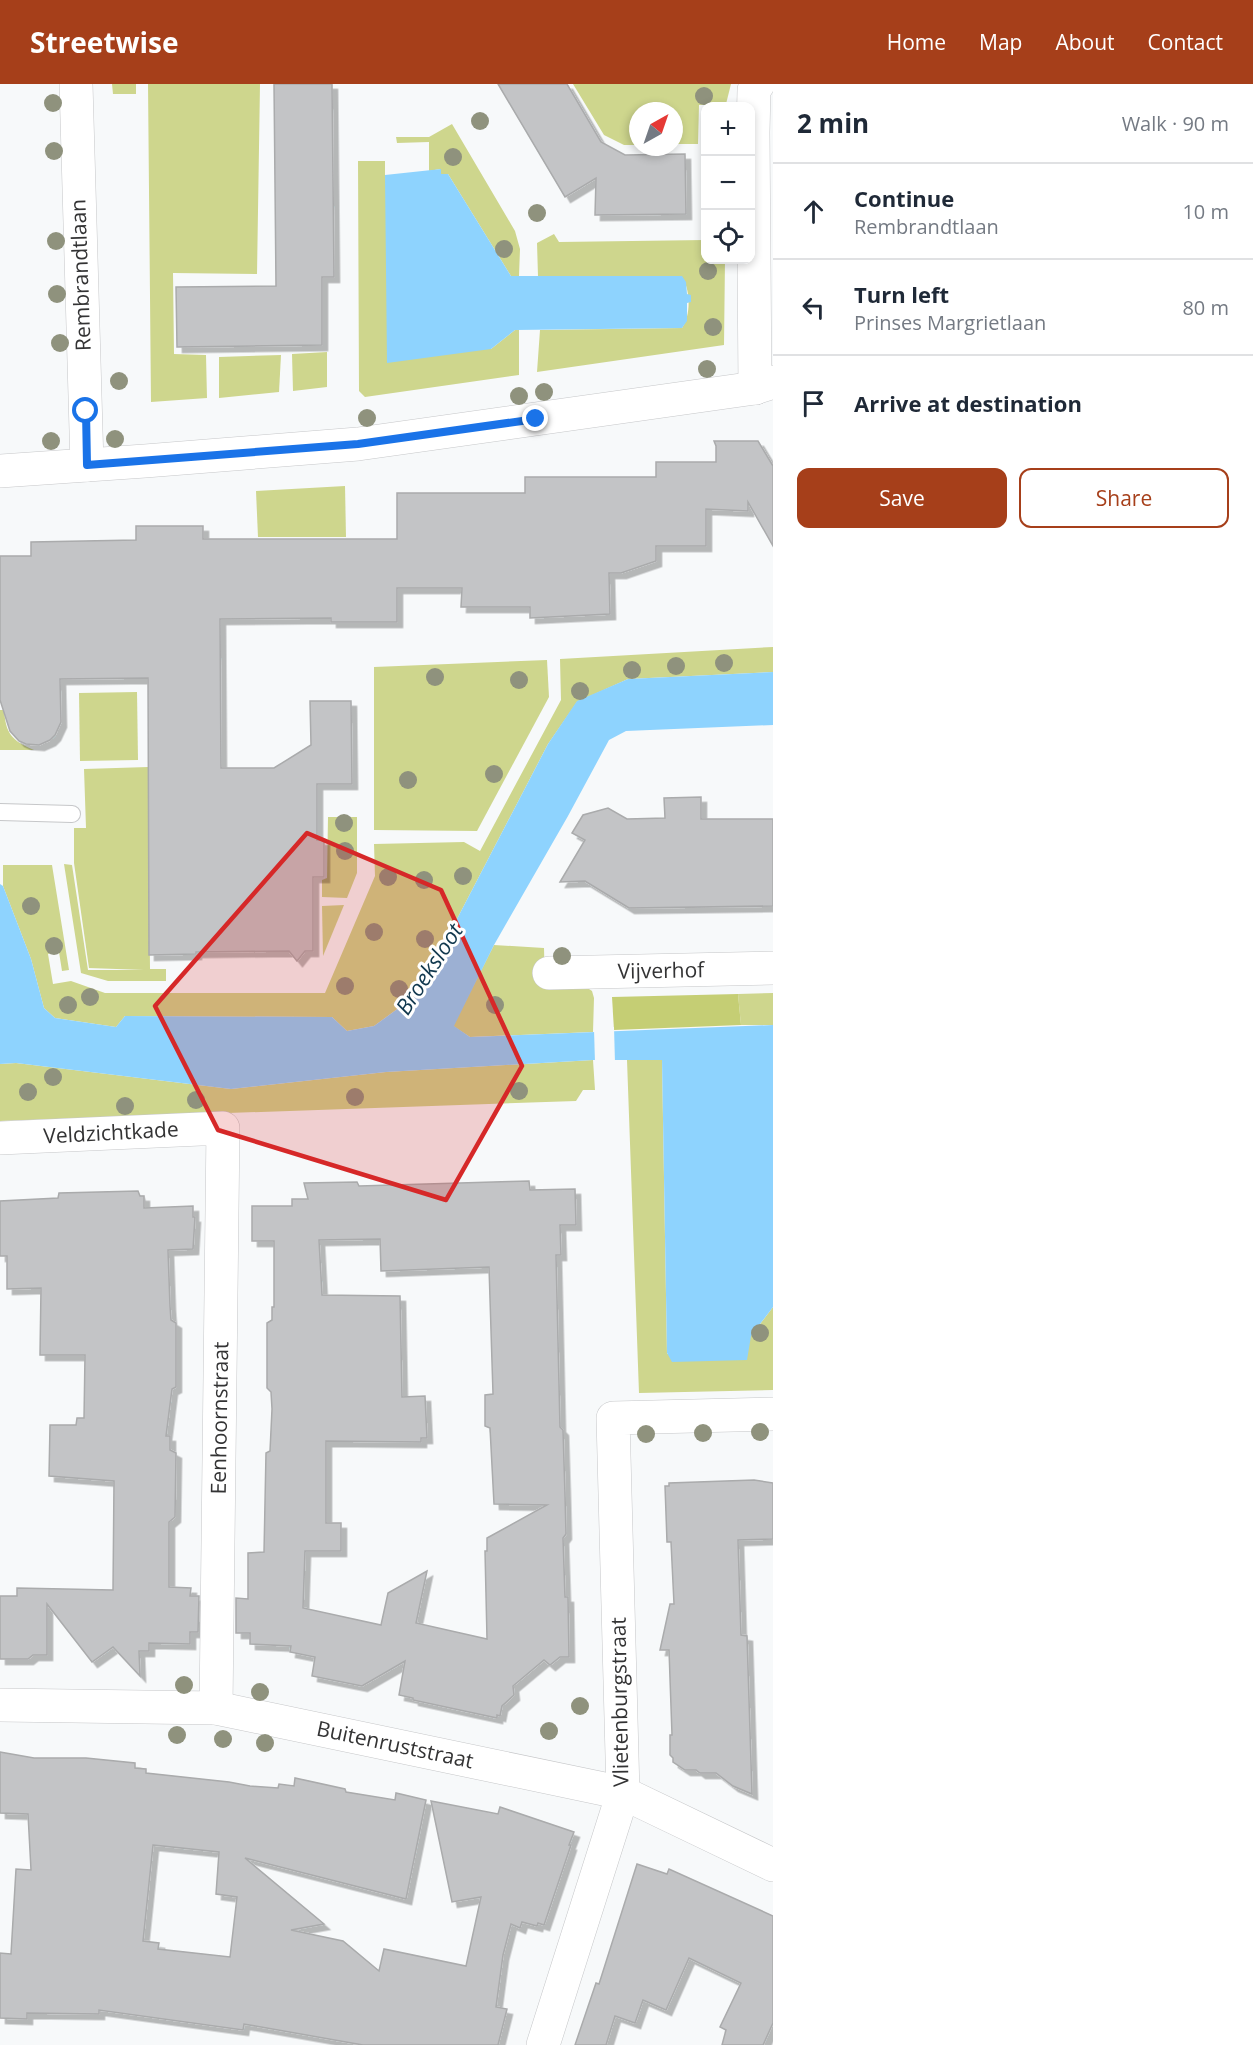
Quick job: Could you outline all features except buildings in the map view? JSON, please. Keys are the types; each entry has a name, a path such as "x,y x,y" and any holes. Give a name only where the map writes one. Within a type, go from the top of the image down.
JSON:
{"street":[{"name":"Rembrandtlaan","path":"76,84 87,465"},
{"path":"0,471 358,444 767,387 753,132 753,90 758,84"},
{"name":"Vijverhof","path":"549,973 773,968"},
{"name":"Veldzichtkade","path":"0,1138 223,1128"},
{"name":"Eenhoornstraat","path":"216,1708 223,1128"},
{"name":"Vlietenburgstraat","path":"543,2045 623,1793 613,1418 773,1414"},
{"name":"Buitenruststraat","path":"0,1705 216,1708 623,1793 773,1865"}],"lane":[{"path":"0,812 72,814"}],"highlighted area":[{"path":"307,833 441,890 522,1066 446,1200 218,1130 155,1006"}],"green space":[{"path":"112,84 136,84 136,94 113,94"},
{"path":"148,84 260,84 257,274 173,273 174,354 206,355 207,398 151,402"},
{"path":"573,84 731,84 726,102 701,102 699,105 698,144 683,144 683,102 629,102 629,145 624,145 604,135"},
{"path":"452,124 515,231 520,249 519,276 511,276 448,174 441,174 440,169 429,171 429,142 397,143 396,137 429,137"},
{"path":"358,161 385,161 385,175 491,349 515,330 519,330 519,375 365,397 359,391"},
{"path":"554,234 559,242 701,240 701,264 725,264 724,345 537,372 540,330 682,328 687,316 688,295 681,276 538,276 537,243"},
{"path":"327,352 327,387 293,391 292,354"},
{"path":"281,355 279,392 219,398 219,357"},
{"path":"345,486 346,537 258,537 256,491"},
{"path":"773,647 773,672 628,679 577,702 548,744 418,994 374,1026 347,1031 332,1017 125,1016 116,1027 55,1018 44,1008 31,959 3,886 3,865 52,865 69,970 62,971 59,952 48,954 53,984 71,981 105,993 325,993 375,876 374,844 464,842 480,851 561,700 560,659"},
{"path":"547,660 549,697 477,831 374,830 374,667"},
{"path":"137,692 138,760 80,761 79,693"},
{"path":"0,710 4,710 6,725 11,735 34,750 0,750"},
{"path":"148,767 150,969 166,969 166,981 108,981 81,973 64,864 72,865 88,970 144,970 89,968 74,863 74,828 86,828 84,769"},
{"path":"328,817 357,817 357,873 347,898 322,897 322,880 327,878"},
{"path":"344,905 323,956 322,906"},
{"path":"494,945 544,948 545,989 586,987 592,991 594,998 593,1032 470,1037 453,1026"},
{"path":"773,993 773,1025 741,1025 738,994"},
{"path":"738,994 741,1025 614,1030 612,997"},
{"path":"593,1060 595,1090 583,1090 576,1101 0,1121 0,1064 16,1063 231,1089 386,1072"},
{"path":"627,1060 662,1060 667,1354 751,1336 773,1307 773,1390 639,1393"}],"water":[{"path":"441,169 441,174 448,174 511,276 682,276 686,282 687,294 691,295 691,302 687,303 687,321 682,328 515,330 491,349 387,363 385,175"},
{"path":"773,672 773,725 626,731 609,740 494,945 454,1026 470,1037 773,1025 773,1307 751,1336 747,1360 672,1362 667,1353 662,1060 593,1060 386,1072 231,1089 16,1063 0,1064 0,884 3,886 31,959 44,1008 55,1018 116,1027 125,1016 332,1017 347,1031 374,1026 418,994 548,744 577,701 628,679"}],"pier":[{"path":"614,1027 615,1063 595,1063 594,1029"}],"route":[{"path":"86,411 87,465 358,444 536,419"}],"water label":[{"name":"Broeksloot","path":"429,969"}]}
